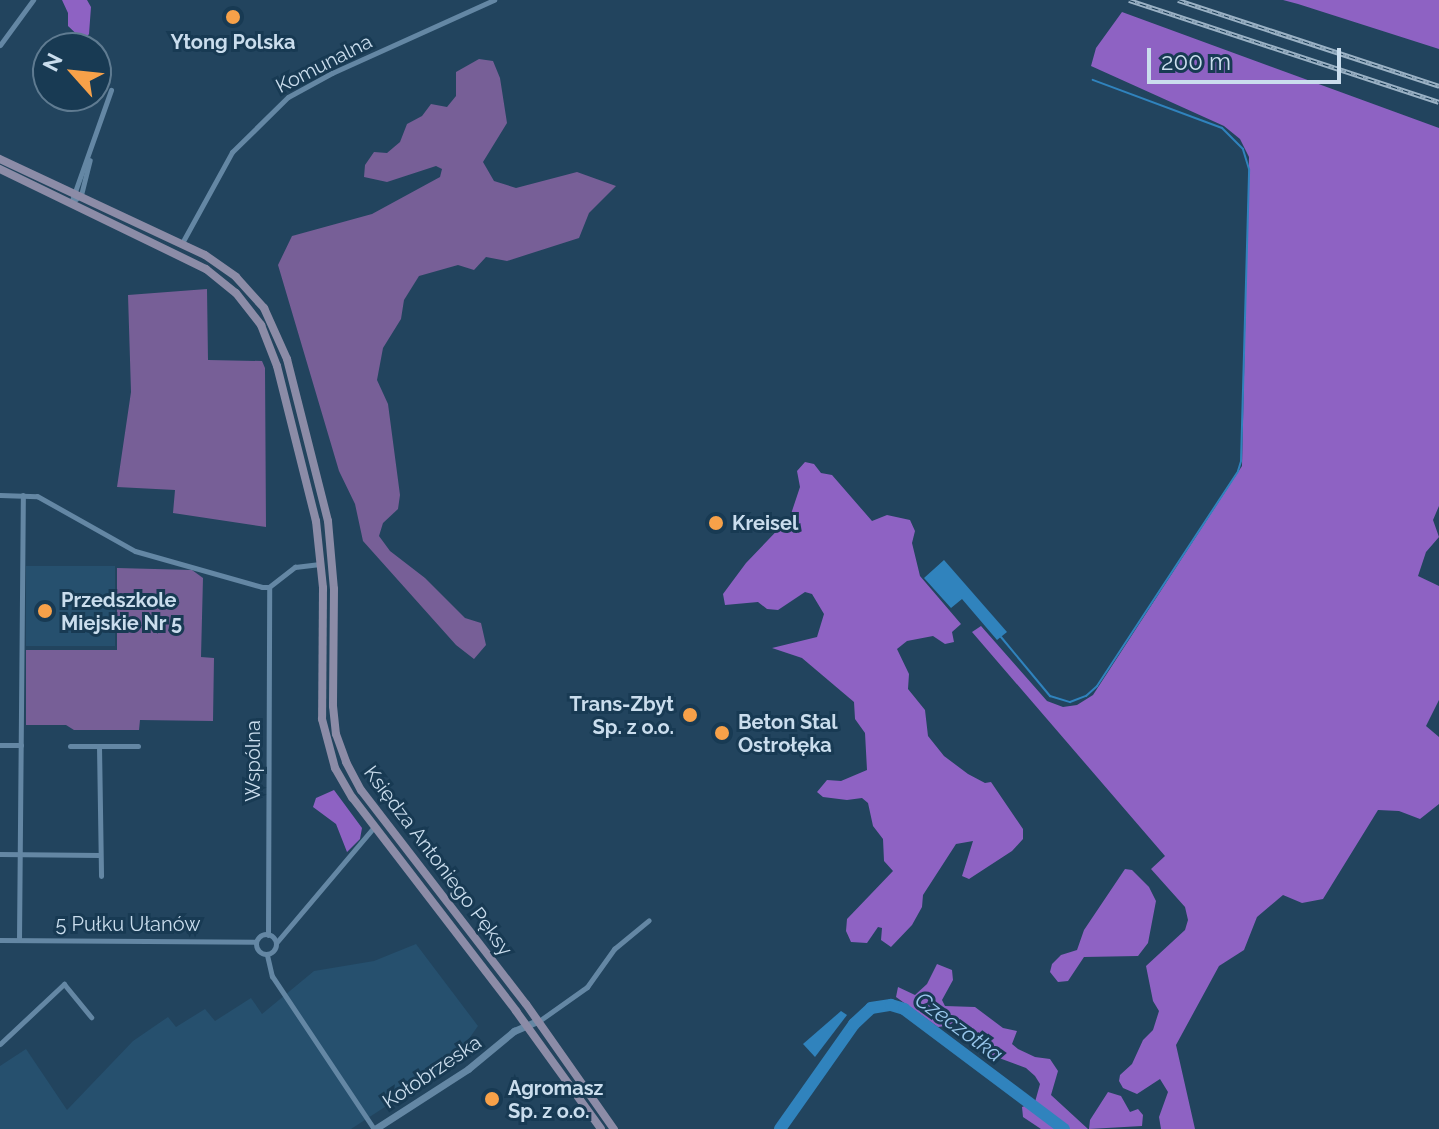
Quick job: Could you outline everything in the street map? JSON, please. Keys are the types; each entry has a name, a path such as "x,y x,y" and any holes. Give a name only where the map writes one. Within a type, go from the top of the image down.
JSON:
{"main road":[{"name":"Księdza Antoniego Pęksy","path":"0,159 182,243 218,263 249,290 275,327 287,359 329,532 334,589 333,706 336,734 346,762 368,800 538,1021 614,1129"},
{"name":"Księdza Antoniego Pęksy","path":"0,169 206,269 228,285 254,314 277,366 313,508 321,564 323,728 339,776 374,827 528,1026 601,1129"}],"street":[{"path":"0,45 33,0"},
{"name":"Komunalna","path":"182,243 232,152 288,97 494,0"},
{"path":"71,203 104,112"},
{"path":"0,495 37,496 135,551 269,587 295,567 321,564"},
{"path":"19,940 23,495"},
{"name":"Wspólna","path":"268,935 269,587"},
{"path":"0,745 21,745"},
{"path":"70,746 138,746"},
{"path":"99,746 101,876"},
{"path":"374,827 267,955 270,973 375,1129"},
{"path":"0,854 100,855"},
{"path":"538,1021 587,987 614,949 649,920"},
{"path":"267,955 258,952 256,942 259,937 268,935 276,943"},
{"name":"5 Pułku Ułanów","path":"0,940 256,942"},
{"path":"0,1044 64,984 91,1017"},
{"name":"Kołobrzeska","path":"375,1129 505,1042 514,1031 538,1021"}],"shaded area":[{"path":"62,0 87,0 91,7 89,32 74,32 68,26 68,13"},
{"path":"1283,0 1439,0 1439,49 1298,4"},
{"path":"1122,12 1439,128 1439,506 1433,520 1439,537 1426,552 1418,576 1439,586 1439,700 1426,726 1439,737 1439,804 1420,819 1399,811 1378,810 1323,899 1302,903 1283,895 1257,917 1244,950 1219,966 1176,1045 1195,1129 1161,1129 1159,1117 1168,1092 1160,1079 1137,1094 1123,1088 1119,1081 1120,1075 1132,1064 1143,1040 1153,1030 1159,1011 1153,1001 1146,966 1185,930 1188,920 1185,907 1151,869 1165,856 972,632 981,626 1047,701 1063,707 1077,705 1093,695 1242,466 1249,157 1240,139 1224,126 1091,66 1096,48"},
{"path":"479,59 493,61 500,78 507,123 483,162 494,181 516,188 577,172 616,186 589,213 579,238 507,261 486,257 474,270 458,265 419,276 404,300 401,319 383,348 377,380 388,404 400,495 398,509 383,523 379,536 390,551 425,578 465,618 481,623 486,645 474,659 456,645 363,541 355,504 339,471 278,265 292,236 372,214 440,177 442,169 436,166 387,182 364,177 365,165 374,152 387,153 400,142 407,124 422,116 431,104 447,107 456,96 456,72"},
{"path":"207,289 208,360 262,361 265,368 266,527 173,513 175,490 117,487 131,392 128,295"},
{"path":"805,462 814,464 821,473 832,475 872,521 887,515 910,520 915,531 912,543 920,576 961,624 952,632 954,642 945,644 933,636 907,641 897,649 909,674 908,689 925,710 928,736 944,756 968,774 985,783 991,782 1023,829 1023,839 1012,851 969,879 962,876 973,841 956,844 923,895 922,907 912,925 891,947 881,940 882,928 878,927 867,943 851,942 846,931 847,919 893,871 884,861 883,839 873,826 868,803 862,798 823,797 817,792 827,780 841,781 867,770 865,733 855,719 854,702 802,658 772,648 817,637 824,614 812,594 805,592 778,610 767,609 758,602 725,605 723,594 746,563 790,517 800,487 797,471"},
{"path":"26,566 115,566 115,646 26,646"},
{"path":"117,568 192,570 203,578 201,657 214,658 213,721 140,720 139,730 74,730 66,725 26,725 26,650 117,650"},
{"path":"334,790 362,828 360,839 347,852 336,824 313,807 316,798"},
{"path":"1125,869 1132,870 1149,887 1156,901 1148,943 1138,956 1084,957 1068,981 1058,982 1050,972 1052,964 1061,955 1077,950 1084,930"},
{"path":"416,944 478,1026 451,1064 351,1129 0,1129 0,1066 26,1049 67,1110 133,1041 168,1017 176,1027 205,1009 215,1021 251,998 262,1014 314,971 374,961"},
{"path":"937,964 952,970 953,980 942,1000 945,1006 975,1007 1003,1028 1017,1031 1012,1044 1018,1049 1035,1057 1050,1059 1058,1071 1051,1095 1088,1129 1041,1129 1023,1117 1022,1107 1035,1102 1040,1084 1035,1076 1026,1068 991,1055 985,1044 965,1029 952,1025 938,1027 896,997 898,987 915,995 927,984"},
{"path":"1108,1092 1121,1096 1130,1112 1138,1109 1143,1115 1142,1126 1089,1129 1090,1120"}],"water":[{"path":"944,560 1007,632 997,640 962,599 951,608 924,578"},
{"path":"841,1011 847,1015 815,1057 803,1044"}],"waterway":[{"path":"1001,637 1050,696 1070,702 1086,696 1097,686 1238,471 1241,461 1249,169 1243,149 1222,128 1093,80"},
{"name":"Czeczotka","path":"780,1129 854,1024 871,1008 891,1005 904,1009 1064,1129"}],"railway":[{"path":"1129,0 1439,102"},
{"path":"1178,0 1439,86"}],"place":[{"name":"Ytong Polska","path":"233,17"},
{"name":"Kreisel","path":"716,523"},
{"name":"Przedszkole Miejskie Nr 5","path":"45,611"},
{"name":"Trans-Zbyt Sp. z o.o.","path":"690,715"},
{"name":"Beton Stal Ostrołęka","path":"722,733"},
{"name":"Agromasz Sp. z o.o.","path":"492,1099"}]}
